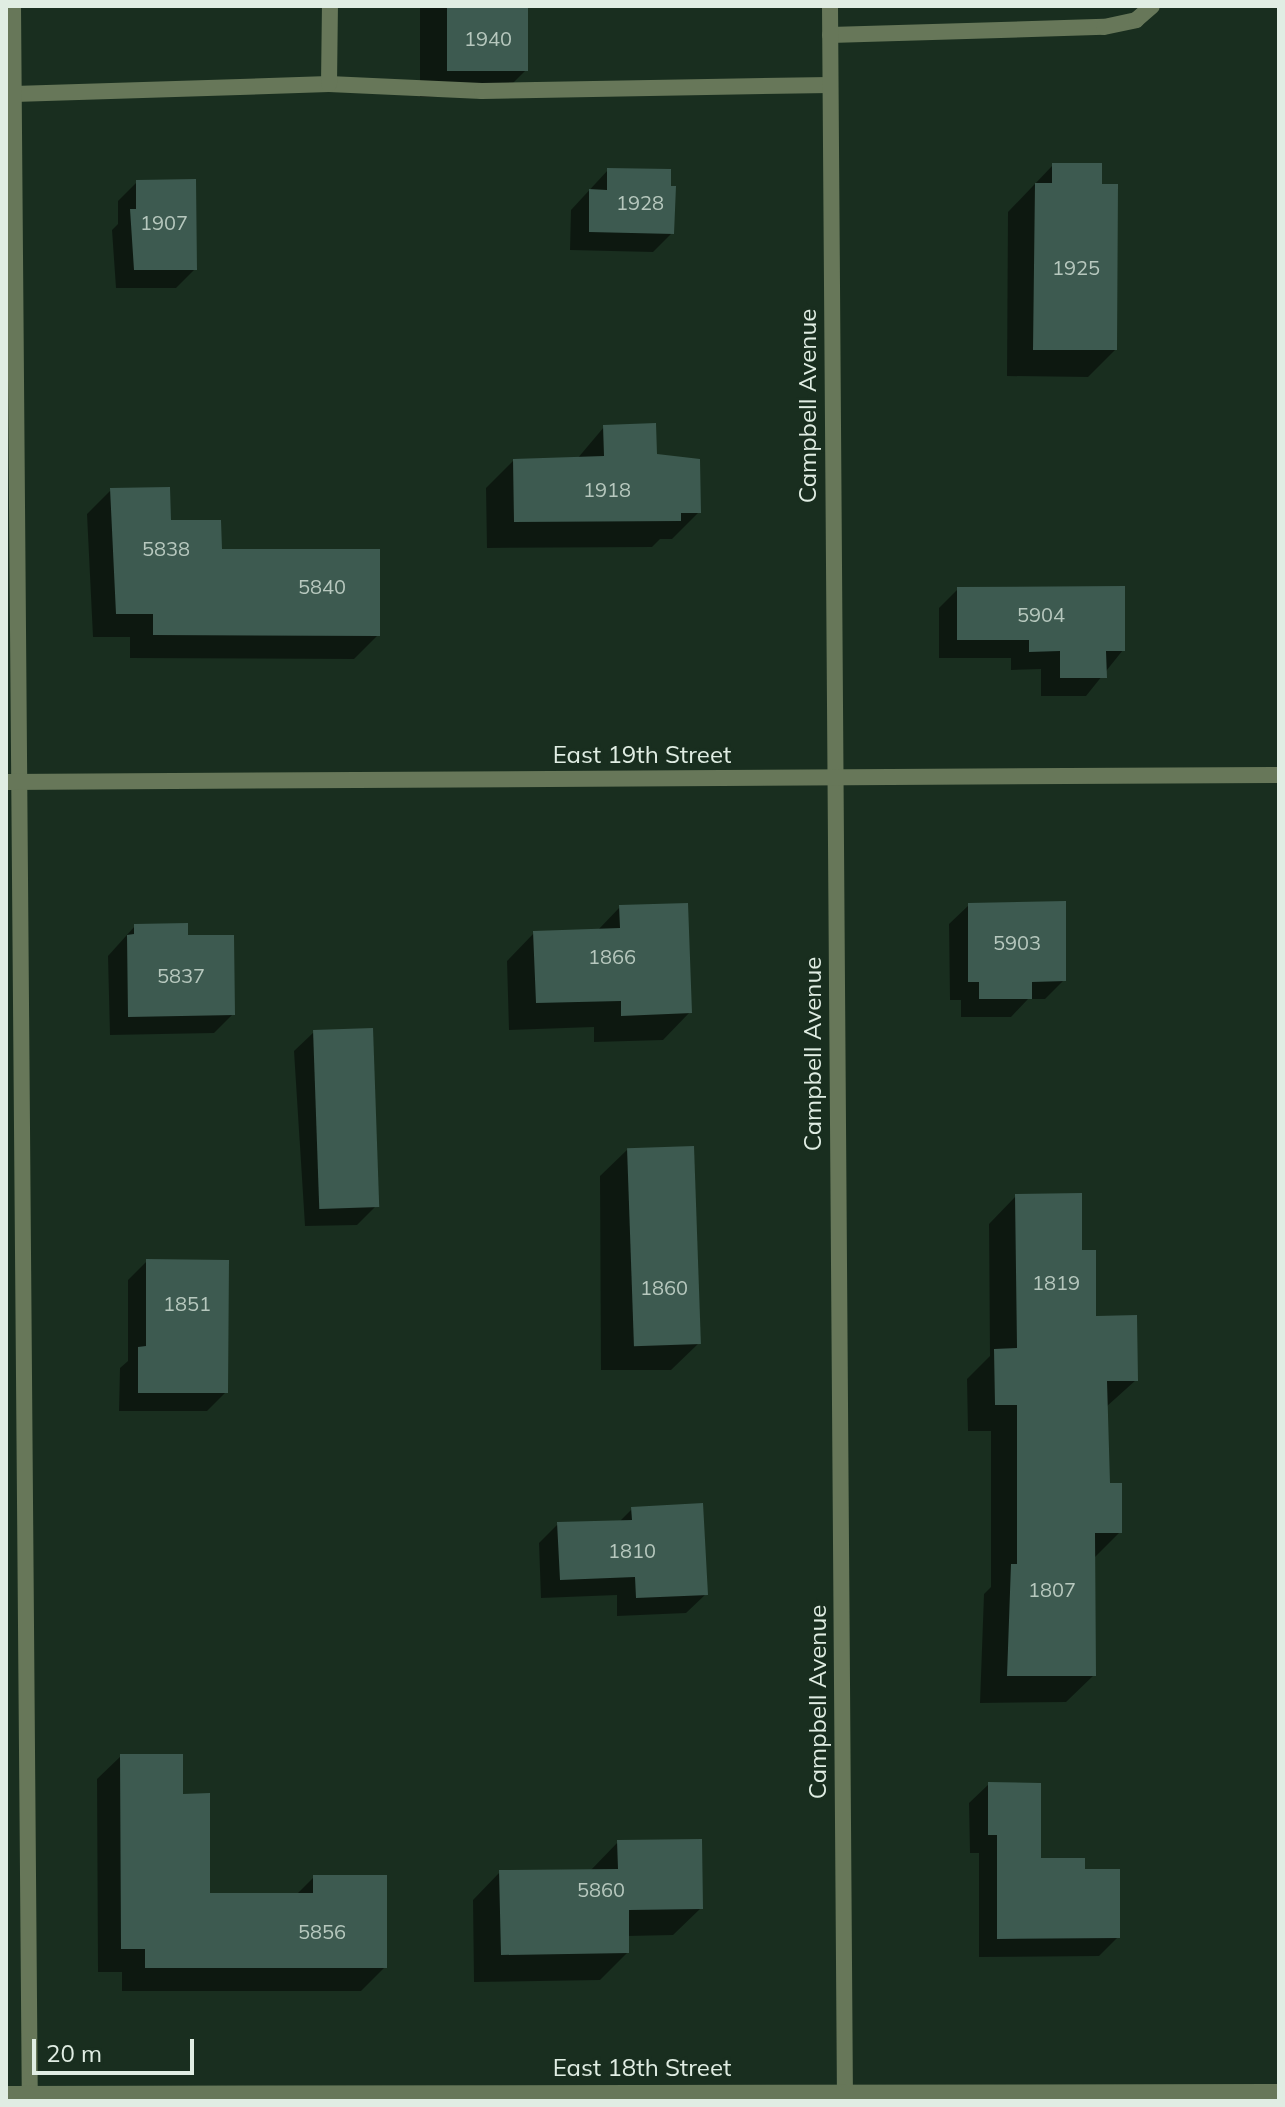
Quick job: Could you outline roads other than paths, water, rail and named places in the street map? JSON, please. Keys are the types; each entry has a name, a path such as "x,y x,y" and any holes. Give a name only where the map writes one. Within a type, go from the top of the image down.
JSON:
{"street":[{"path":"13,6 13,782 30,2098"},
{"path":"329,84 330,6"},
{"name":"Campbell Avenue","path":"830,6 845,2096"},
{"path":"830,35 1104,27 1136,20 1152,6"},
{"path":"14,94 329,84 482,91 830,85"},
{"name":"East 19th Street","path":"13,782 1279,775"},
{"name":"East 18th Street","path":"6,2094 30,2098 1279,2092"}]}
